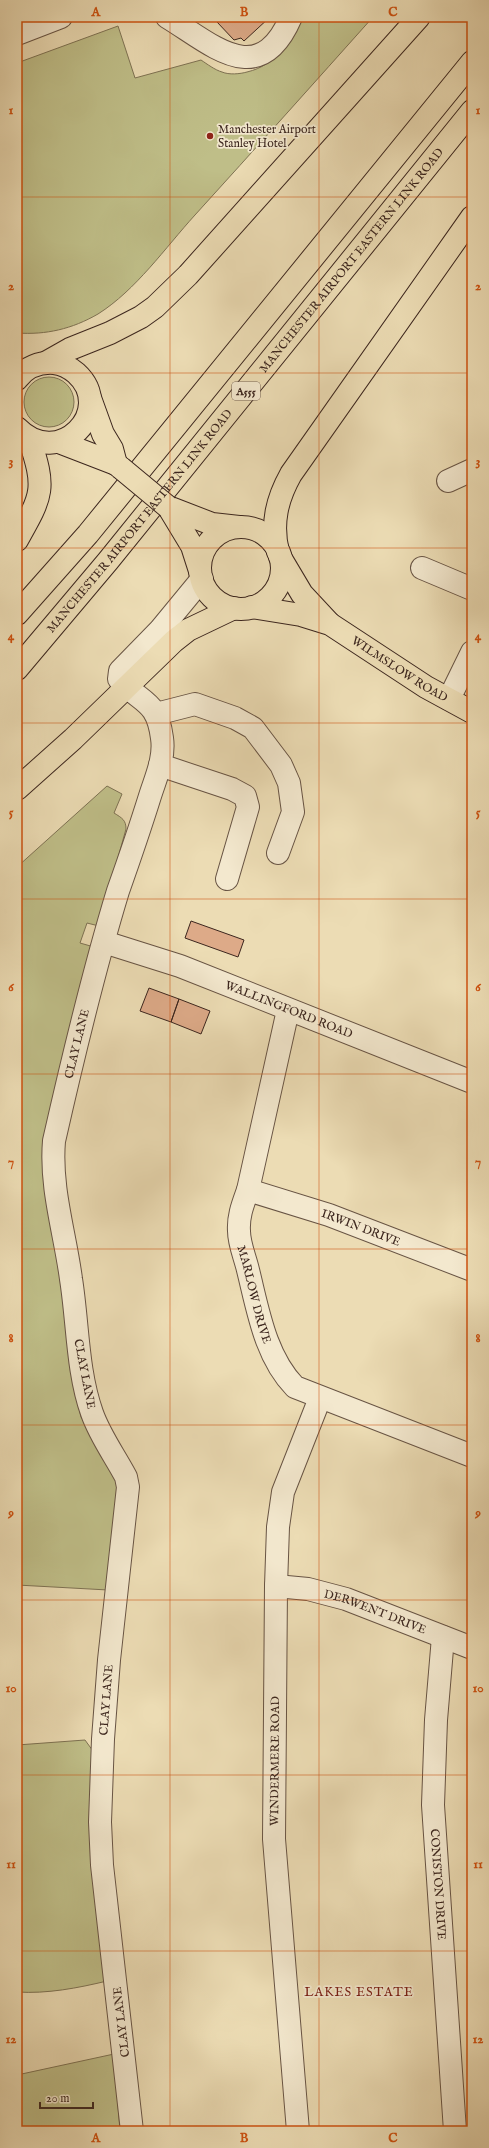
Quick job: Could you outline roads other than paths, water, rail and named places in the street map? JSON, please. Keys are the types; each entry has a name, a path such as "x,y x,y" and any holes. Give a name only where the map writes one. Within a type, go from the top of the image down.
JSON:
{"main road":[{"path":"17,379 28,368 43,363 70,348 141,317 164,299 188,275 419,17"},
{"name":"A555","path":"17,614 88,534 472,62"},
{"name":"MANCHESTER AIRPORT EASTERN LINK ROAD","path":"17,669 123,543 472,111"},
{"path":"17,789 73,739 126,686 188,630 266,600 276,588 281,574 279,554 275,537 275,514 283,487 290,474 472,217"},
{"path":"17,359 43,363 59,363 71,368 81,377 103,434 112,449 118,466"},
{"path":"23,433 44,443 59,442 74,435 82,427 87,418 89,397"},
{"path":"17,540 35,508 41,488 39,466 23,433"},
{"path":"59,442 118,466 168,507 212,524 253,529 263,534 271,540 279,554"},
{"path":"168,507 192,546 201,576 212,597 220,603 243,608"},
{"path":"201,576 201,559 211,540 220,533 240,527"},
{"name":"WILMSLOW ROAD","path":"279,554 302,594 330,624 426,687 472,712"},
{"name":"WILMSLOW ROAD","path":"243,608 301,615 330,624"}],"street":[{"path":"17,34 61,17"},
{"path":"167,17 228,54 250,59 262,56 281,34 291,17"},
{"path":"448,481 472,470"},
{"path":"422,568 472,590"},
{"path":"126,686 119,679 120,671 160,630 201,576"},
{"path":"449,699 472,652"},
{"name":"CLAY LANE","path":"126,686 151,705 160,724 164,752 104,942 75,1048 56,1136 53,1179 71,1279 80,1359 88,1399 98,1427 126,1477 128,1487 109,1660 102,1744 100,1822 103,1871 132,2131"},
{"path":"156,714 195,704 235,718 253,728 281,765 289,783 293,812 278,854"},
{"path":"160,765 232,788 245,796 248,807 227,879"},
{"name":"WALLINGFORD ROAD","path":"104,942 180,966 472,1082"},
{"name":"MARLOW DRIVE","path":"288,1010 248,1190 239,1216 239,1232 262,1323 274,1358 283,1375 295,1387 472,1456"},
{"name":"IRWIN DRIVE","path":"248,1190 329,1216 472,1270"},
{"name":"WINDERMERE ROAD","path":"298,2131 274,1839 276,1586 278,1527 283,1492 320,1398"},
{"name":"DERWENT DRIVE","path":"276,1586 308,1589 346,1599 472,1648"},
{"name":"CONISTON DRIVE","path":"443,1637 436,1720 433,1805 455,2131"}],"place":[{"name":"Manchester Airport Stanley Hotel","path":"210,136"}],"district":[{"name":"LAKES ESTATE","path":"359,1991"}]}
